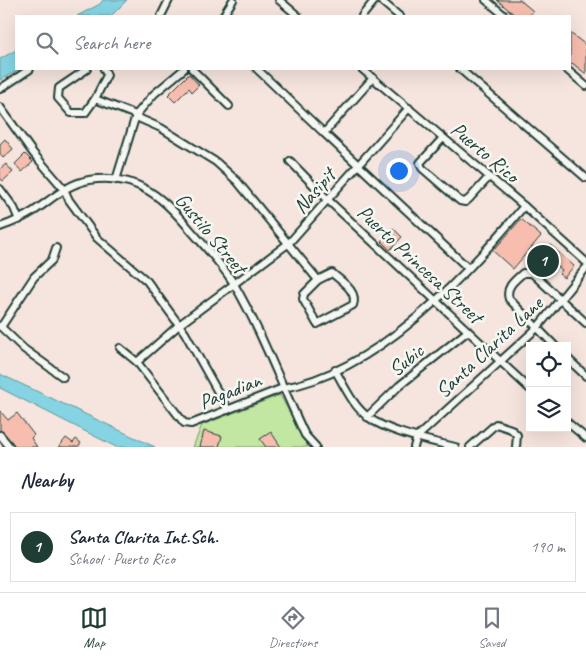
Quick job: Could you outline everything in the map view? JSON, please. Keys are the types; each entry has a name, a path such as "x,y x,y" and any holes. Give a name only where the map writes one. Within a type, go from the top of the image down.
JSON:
{"street":[{"path":"162,15 169,0"},
{"path":"224,15 233,0"},
{"path":"279,0 293,15"},
{"path":"363,15 375,0"},
{"path":"380,0 398,15"},
{"path":"486,0 504,15"},
{"path":"0,89 28,70"},
{"path":"84,70 62,84 57,93 58,98 73,114 85,113 95,99 107,75 104,70"},
{"path":"116,180 136,116 154,94 183,70"},
{"path":"193,70 229,106"},
{"path":"258,70 324,133 360,164 468,268"},
{"name":"Puerto Rico","path":"363,70 524,206 586,262"},
{"path":"461,70 586,178"},
{"path":"567,70 586,86"},
{"path":"324,133 373,78"},
{"path":"95,99 161,128 216,162 237,182 290,243 318,280"},
{"path":"0,107 32,153 64,189 97,238 139,272 178,324 228,410"},
{"name":"Nasipit","path":"234,285 290,243 409,108"},
{"path":"443,138 420,163 422,168 460,201 465,202 469,199 489,177"},
{"name":"Puerto Princesa Street","path":"290,161 328,200 528,387"},
{"name":"Gustilo Street","path":"0,227 19,220 64,189 90,180 116,180 138,184 160,198 191,231 234,285 258,332 305,435 316,447"},
{"path":"0,189 14,208 19,220"},
{"name":"Pagadian","path":"137,362 184,423 191,424 283,388 298,386 335,370 377,347 434,300 468,268 524,206"},
{"path":"56,248 52,260 34,277 1,327 24,349 64,378"},
{"name":"Santa Clarita Lane","path":"417,437 537,328 586,268"},
{"path":"551,342 509,299 507,293 509,287 522,273 528,271 532,273 560,301 586,323"},
{"path":"332,273 354,293 355,299 353,305 320,324 314,322 303,299 304,294 318,280 332,273"},
{"path":"120,348 137,362 178,324 234,285"},
{"name":"Subic","path":"367,417 399,386 468,331"},
{"path":"571,362 586,376"},
{"path":"335,370 348,394 367,417 380,425 455,447"},
{"path":"470,447 496,424 511,428 517,435 516,447"},
{"path":"571,425 586,438"},
{"path":"0,435 10,447"},
{"path":"414,447 417,437"}],"green space":[{"path":"280,395 308,447 193,447 202,425"}],"water":[{"path":"103,0 127,0 112,15 79,15 100,4"},
{"path":"15,51 15,70 18,70 0,80 0,59"},
{"path":"0,374 155,447 116,447 0,388"}],"building":[{"path":"497,0 520,0 533,11 530,15 515,15"},
{"path":"571,34 586,45 586,74 572,63 571,64"},
{"path":"189,74 199,85 192,92 189,88 175,102 168,95"},
{"path":"5,139 13,149 3,158 0,154 0,144"},
{"path":"25,154 33,162 22,172 15,164"},
{"path":"6,164 13,172 3,181 0,178 0,169"},
{"path":"521,219 541,236 513,269 493,251"},
{"path":"393,228 402,237 390,250 381,241"},
{"path":"550,245 574,266 564,278 559,274 562,270 547,257 545,261 540,257"},
{"path":"0,411 8,420 17,413 34,435 31,438 37,447 15,447 0,430"},
{"path":"204,431 222,436 219,447 200,447"},
{"path":"271,432 281,447 266,447 260,439"},
{"path":"66,438 73,443 76,439 81,443 78,447 59,447"}],"place":[{"name":"Santa Clarita Int.Sch.","path":"543,261"}]}
